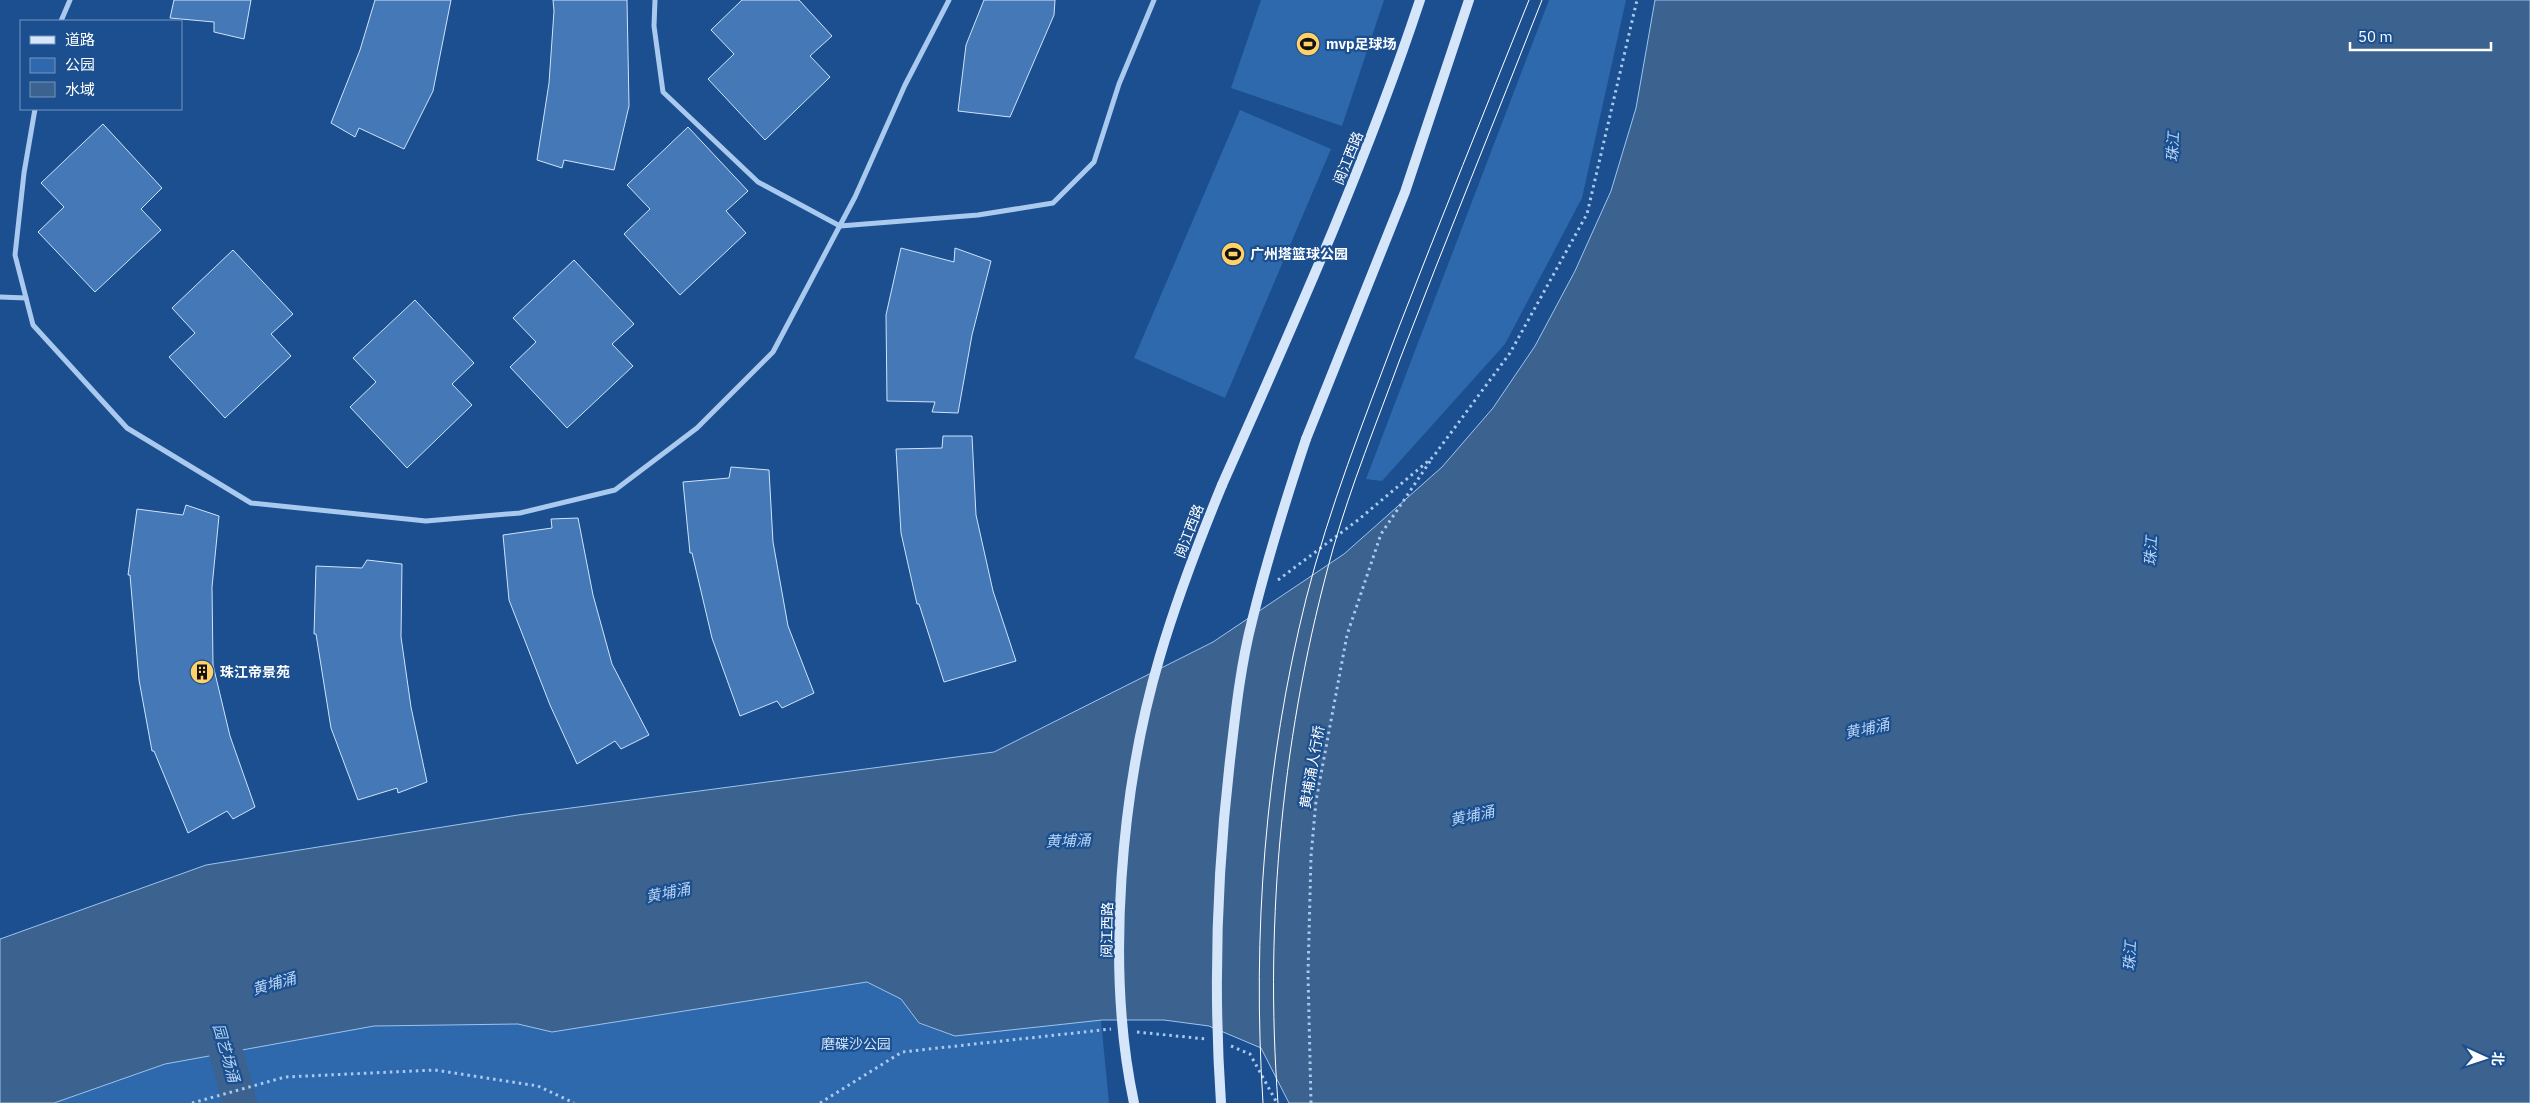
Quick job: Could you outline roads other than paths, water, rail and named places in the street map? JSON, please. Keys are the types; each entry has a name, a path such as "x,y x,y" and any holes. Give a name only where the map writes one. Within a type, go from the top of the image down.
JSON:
{"main road":[{"name":"阅江西路","path":"1134,1103 1123,1025 1120,960 1124,852 1135,768 1160,657 1181,590 1222,485 1350,190 1390,91 1420,0"},
{"path":"1221,1103 1217,987 1223,817 1233,734 1252,622 1284,504 1306,439 1405,192 1469,0"}],"street":[{"path":"61,20 70,0"},
{"path":"655,0 654,26 664,92 758,182 840,226 978,215 1053,203 1094,162 1119,84 1154,0"},
{"path":"35,110 24,174 15,255 33,325 126,428 251,503 426,521 520,513 615,490 697,428 773,352 855,196 905,85 949,0"},
{"path":"0,297 26,298"}],"water":[{"path":"1655,0 2530,0 2530,1103 1289,1103 1261,1048 1209,1026 1164,1020 1102,1020 955,1036 919,1023 901,999 867,982 552,1032 518,1024 374,1026 165,1064 54,1103 0,1103 0,939 206,865 518,815 994,752 1213,642 1344,554 1442,467 1493,408 1535,346 1575,271 1611,191 1636,108"}],"waterway":[{"name":"园艺场涌","path":"214,1009 240,1103"}],"tram line":[{"path":"1263,1103 1259,976 1265,850 1271,786 1280,724 1306,599 1325,531 1372,398 1529,0"},
{"path":"1278,1103 1274,1034 1276,894 1290,754 1301,685 1316,616 1340,525 1365,454 1417,314 1542,0"}],"place":[{"name":"mvp足球场","path":"1308,44"},
{"name":"广州塔篮球公园","path":"1233,254"},
{"name":"珠江帝景苑","path":"202,672"}],"water label":[{"name":"珠江","path":"2173,147"},
{"name":"珠江","path":"2151,551"},
{"name":"黄埔涌","path":"1867,729"},
{"name":"黄埔涌","path":"1472,816"},
{"name":"黄埔涌","path":"1068,841"},
{"name":"黄埔涌","path":"668,893"},
{"name":"珠江","path":"2130,956"},
{"name":"黄埔涌","path":"274,984"}],"park label":[{"name":"磨碟沙公园","path":"856,1044"}]}
